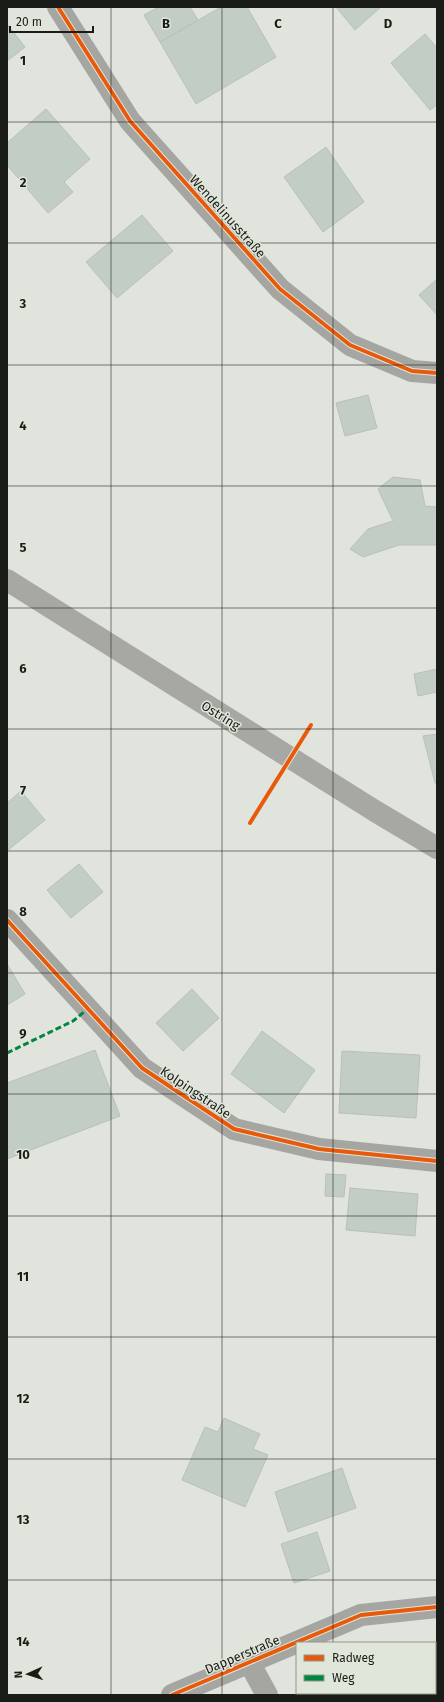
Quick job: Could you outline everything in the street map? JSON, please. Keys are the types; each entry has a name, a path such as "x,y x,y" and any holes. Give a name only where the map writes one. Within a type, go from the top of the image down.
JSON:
{"main road":[{"name":"Ostring","path":"7,580 375,811 437,848"}],"street":[{"name":"Wendelinusstraße","path":"58,7 130,121 280,288 350,345 412,371 437,373"},
{"name":"Kolpingstraße","path":"7,920 142,1068 234,1129 319,1149 437,1161"},
{"name":"Dapperstraße","path":"297,1642 361,1615 437,1607"},
{"name":"Dapperstraße","path":"172,1695 296,1642"},
{"path":"249,1662 267,1695"}],"building":[{"path":"159,7 190,7 198,20 160,42 144,15"},
{"path":"221,7 247,7 276,57 196,104 160,42"},
{"path":"336,7 381,7 355,30"},
{"path":"7,24 25,47 7,61"},
{"path":"425,34 437,48 437,105 430,110 391,63"},
{"path":"46,109 90,159 64,182 73,192 48,213 7,165 7,143"},
{"path":"326,147 364,202 323,232 284,177"},
{"path":"142,215 173,251 117,298 86,262"},
{"path":"437,279 437,315 419,295"},
{"path":"368,395 377,428 345,436 336,403"},
{"path":"393,477 420,480 425,506 437,507 437,545 399,545 363,557 350,549 368,529 393,521 378,489"},
{"path":"437,669 437,692 418,696 414,674"},
{"path":"437,734 437,784 435,783 423,736"},
{"path":"21,791 45,820 7,851 7,803"},
{"path":"79,864 103,892 71,918 47,890"},
{"path":"7,964 25,994 7,1005"},
{"path":"192,989 219,1018 183,1051 156,1023"},
{"path":"262,1031 315,1070 284,1113 231,1074"},
{"path":"95,1050 120,1116 7,1159 7,1083"},
{"path":"342,1051 420,1055 416,1118 339,1113"},
{"path":"326,1174 346,1175 344,1197 325,1196"},
{"path":"350,1188 418,1194 415,1236 346,1230"},
{"path":"224,1418 260,1434 253,1449 268,1455 245,1507 182,1480 205,1427 218,1432"},
{"path":"342,1468 356,1508 288,1532 275,1492"},
{"path":"317,1532 330,1571 294,1583 281,1544"},
{"path":"372,1694 372,1695 299,1695"}],"marked path":[{"path":"7,1053 73,1021 89,1008"}],"cycle path":[{"path":"58,7 130,121 280,289 350,345 412,371 437,373"},
{"path":"250,823 311,725"},
{"path":"7,920 142,1068 234,1129 319,1149 437,1161"},
{"path":"297,1642 361,1615 437,1607"},
{"path":"172,1695 296,1643"}]}
